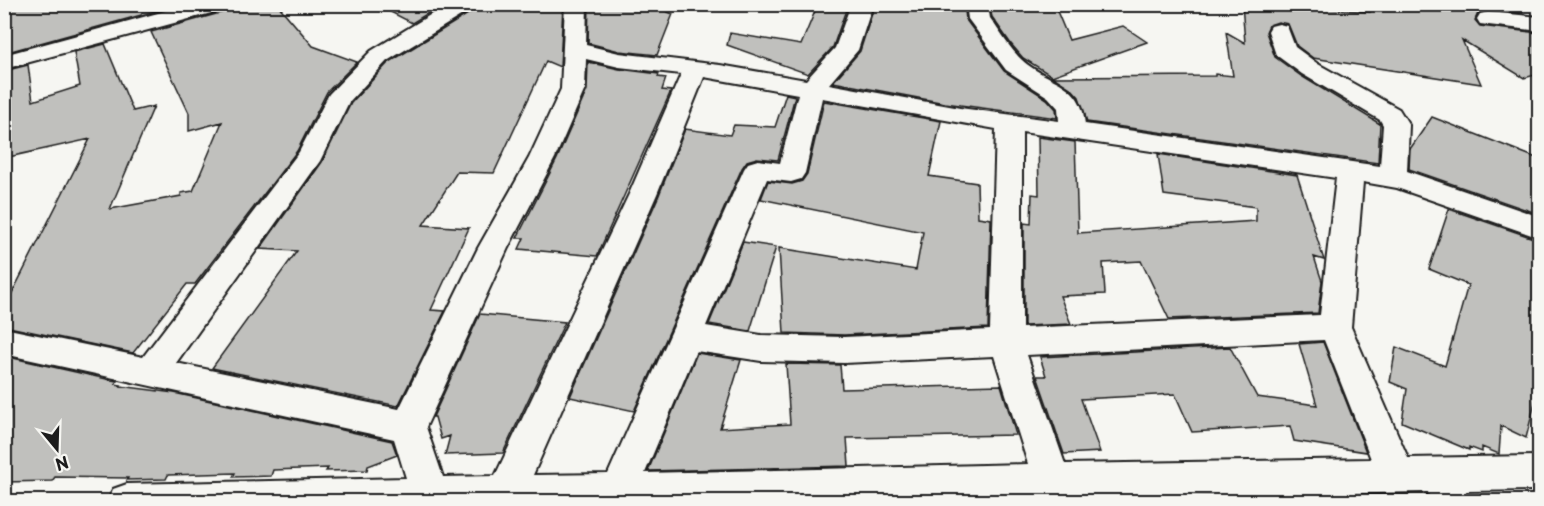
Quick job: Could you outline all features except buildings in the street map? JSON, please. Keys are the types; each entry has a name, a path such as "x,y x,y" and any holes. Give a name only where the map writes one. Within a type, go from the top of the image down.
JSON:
{"street":[{"path":"4,62 218,4"},
{"path":"151,372 311,155 338,99 379,56 464,4"},
{"path":"431,498 408,427 493,248 542,158 573,89 576,4"},
{"path":"619,491 758,169 791,173 812,89 846,50 862,4"},
{"path":"985,4 978,11 979,19 1014,65 1057,92 1071,107 1071,131"},
{"path":"1533,4 1539,13"},
{"path":"1488,19 1539,24"},
{"path":"1279,31 1284,50 1310,69 1390,115 1396,125 1393,178"},
{"path":"574,49 619,60 695,69 1009,122 1350,170 1393,178 1537,224"},
{"path":"506,493 643,194 695,69"},
{"path":"1009,122 1006,342 1052,481"},
{"path":"1350,170 1335,327 1396,474"},
{"path":"685,336 761,348 844,350 1335,327"},
{"path":"4,341 408,427"},
{"path":"127,501 431,498 506,493 1396,474 1447,487 1539,473"}]}
